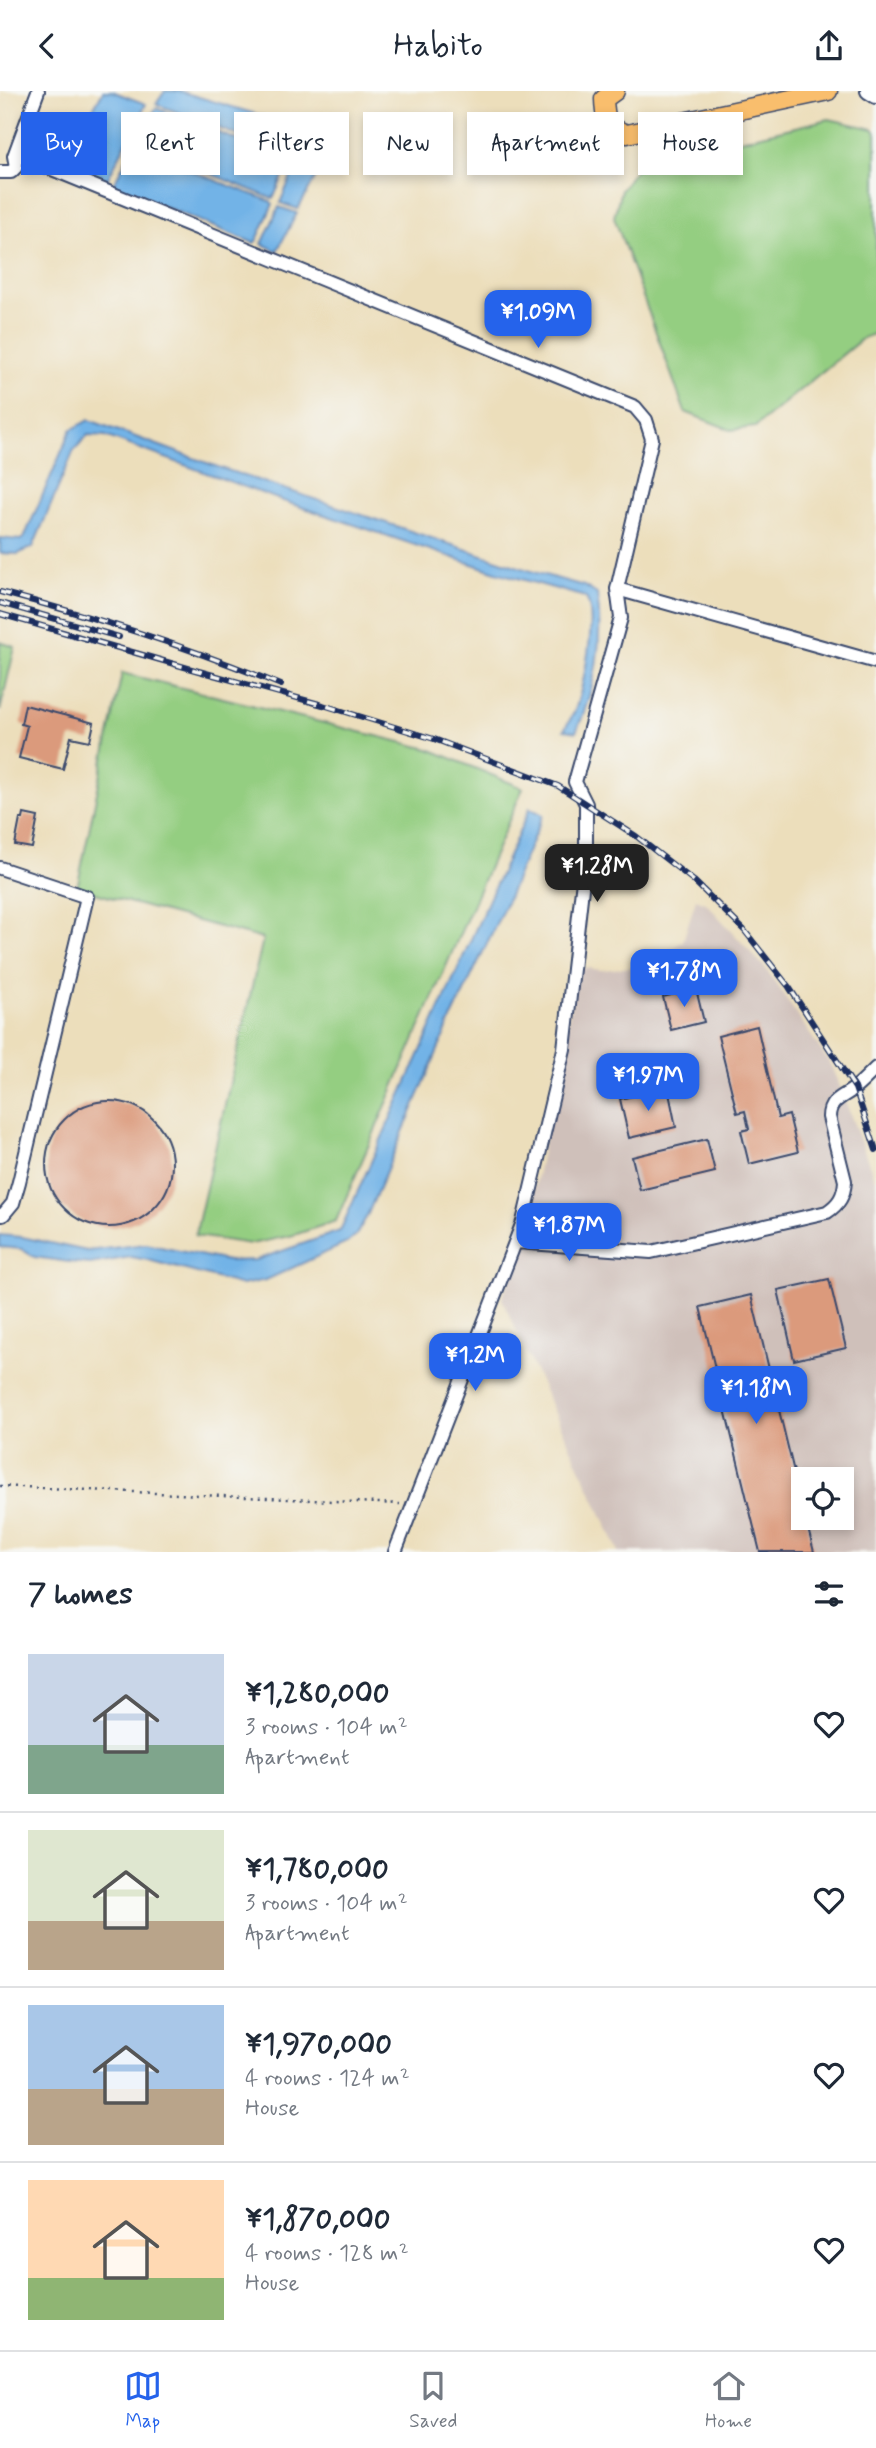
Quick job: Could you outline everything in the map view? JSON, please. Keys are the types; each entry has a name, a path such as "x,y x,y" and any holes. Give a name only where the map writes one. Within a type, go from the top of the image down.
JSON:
{"main road":[{"path":"615,91 604,99 605,116 614,129 626,134 828,91"}],"street":[{"path":"0,172 11,172 16,167 14,156 38,91"},
{"path":"868,91 876,96"},
{"path":"14,156 25,158 635,407 646,420 652,439 617,589 621,618 575,782 586,804 586,853 564,1049 523,1222 395,1552"},
{"path":"617,589 876,662"},
{"path":"0,868 87,897 19,1182 13,1203 0,1215"},
{"path":"516,1242 651,1252 827,1212 838,1204 845,1192 829,1109 876,1068"}],"path":[{"path":"0,1486 414,1504"}],"shaded area":[{"path":"696,899 706,903 766,969 833,1068 876,1183 876,1552 619,1552 502,1299 526,1231 579,967 601,970 644,966 683,941"}],"green space":[{"path":"829,119 874,129 876,333 863,338 755,427 731,430 685,412 614,217 621,190 636,169 638,175 743,175 743,139"},
{"path":"0,642 15,647 0,711"},
{"path":"122,673 429,749 523,788 336,1221 294,1235 251,1244 195,1236 263,939 77,888"}],"water":[{"path":"103,91 112,91 146,104 142,112 121,112 121,153 106,182 88,175 107,175 107,112 91,112"},
{"path":"165,91 179,91 249,112 234,112 234,134 220,128 220,112 177,112 156,104"},
{"path":"220,133 234,139 234,175 284,175 273,199 214,175 220,175"},
{"path":"121,169 121,175 202,175 273,204 254,243 113,185"},
{"path":"292,175 317,175 298,209 280,203"},
{"path":"279,207 297,213 277,251 262,244"},
{"path":"89,420 218,467 534,572 584,586 597,594 599,629 596,665 583,716 576,732 564,730 578,700 588,652 590,618 585,597 496,572 286,502 105,436 88,435 74,450 33,547 18,554 0,553 0,538 24,538 71,430"},
{"path":"530,808 543,815 367,1216 356,1235 347,1243 266,1280 242,1285 131,1257 90,1264 34,1257 21,1249 0,1247 0,1235 87,1251 146,1244 228,1261 256,1260 340,1231"}],"building":[{"path":"25,705 94,723 90,741 71,737 63,769 19,758 27,726 21,724"},
{"path":"24,814 38,817 32,848 15,845 20,819 23,819"},
{"path":"696,989 704,1022 671,1030 663,997"},
{"path":"757,1026 778,1118 789,1115 798,1152 749,1164 741,1131 749,1129 745,1111 737,1113 718,1036"},
{"path":"668,1088 676,1127 629,1138 620,1099"},
{"path":"109,1101 133,1106 154,1119 167,1140 172,1164 167,1188 154,1209 133,1222 109,1227 85,1222 64,1209 51,1188 46,1164 51,1140 64,1119 85,1106"},
{"path":"707,1139 715,1172 640,1190 632,1157"},
{"path":"829,1279 846,1348 794,1360 778,1290"},
{"path":"751,1295 793,1467 791,1530 808,1530 814,1552 760,1552 700,1307"}],"railway":[{"path":"0,592 142,634 281,685"},
{"path":"0,603 119,637"},
{"path":"0,614 434,739 558,786 636,836 694,881 744,930 789,987 855,1088 876,1150"}]}
